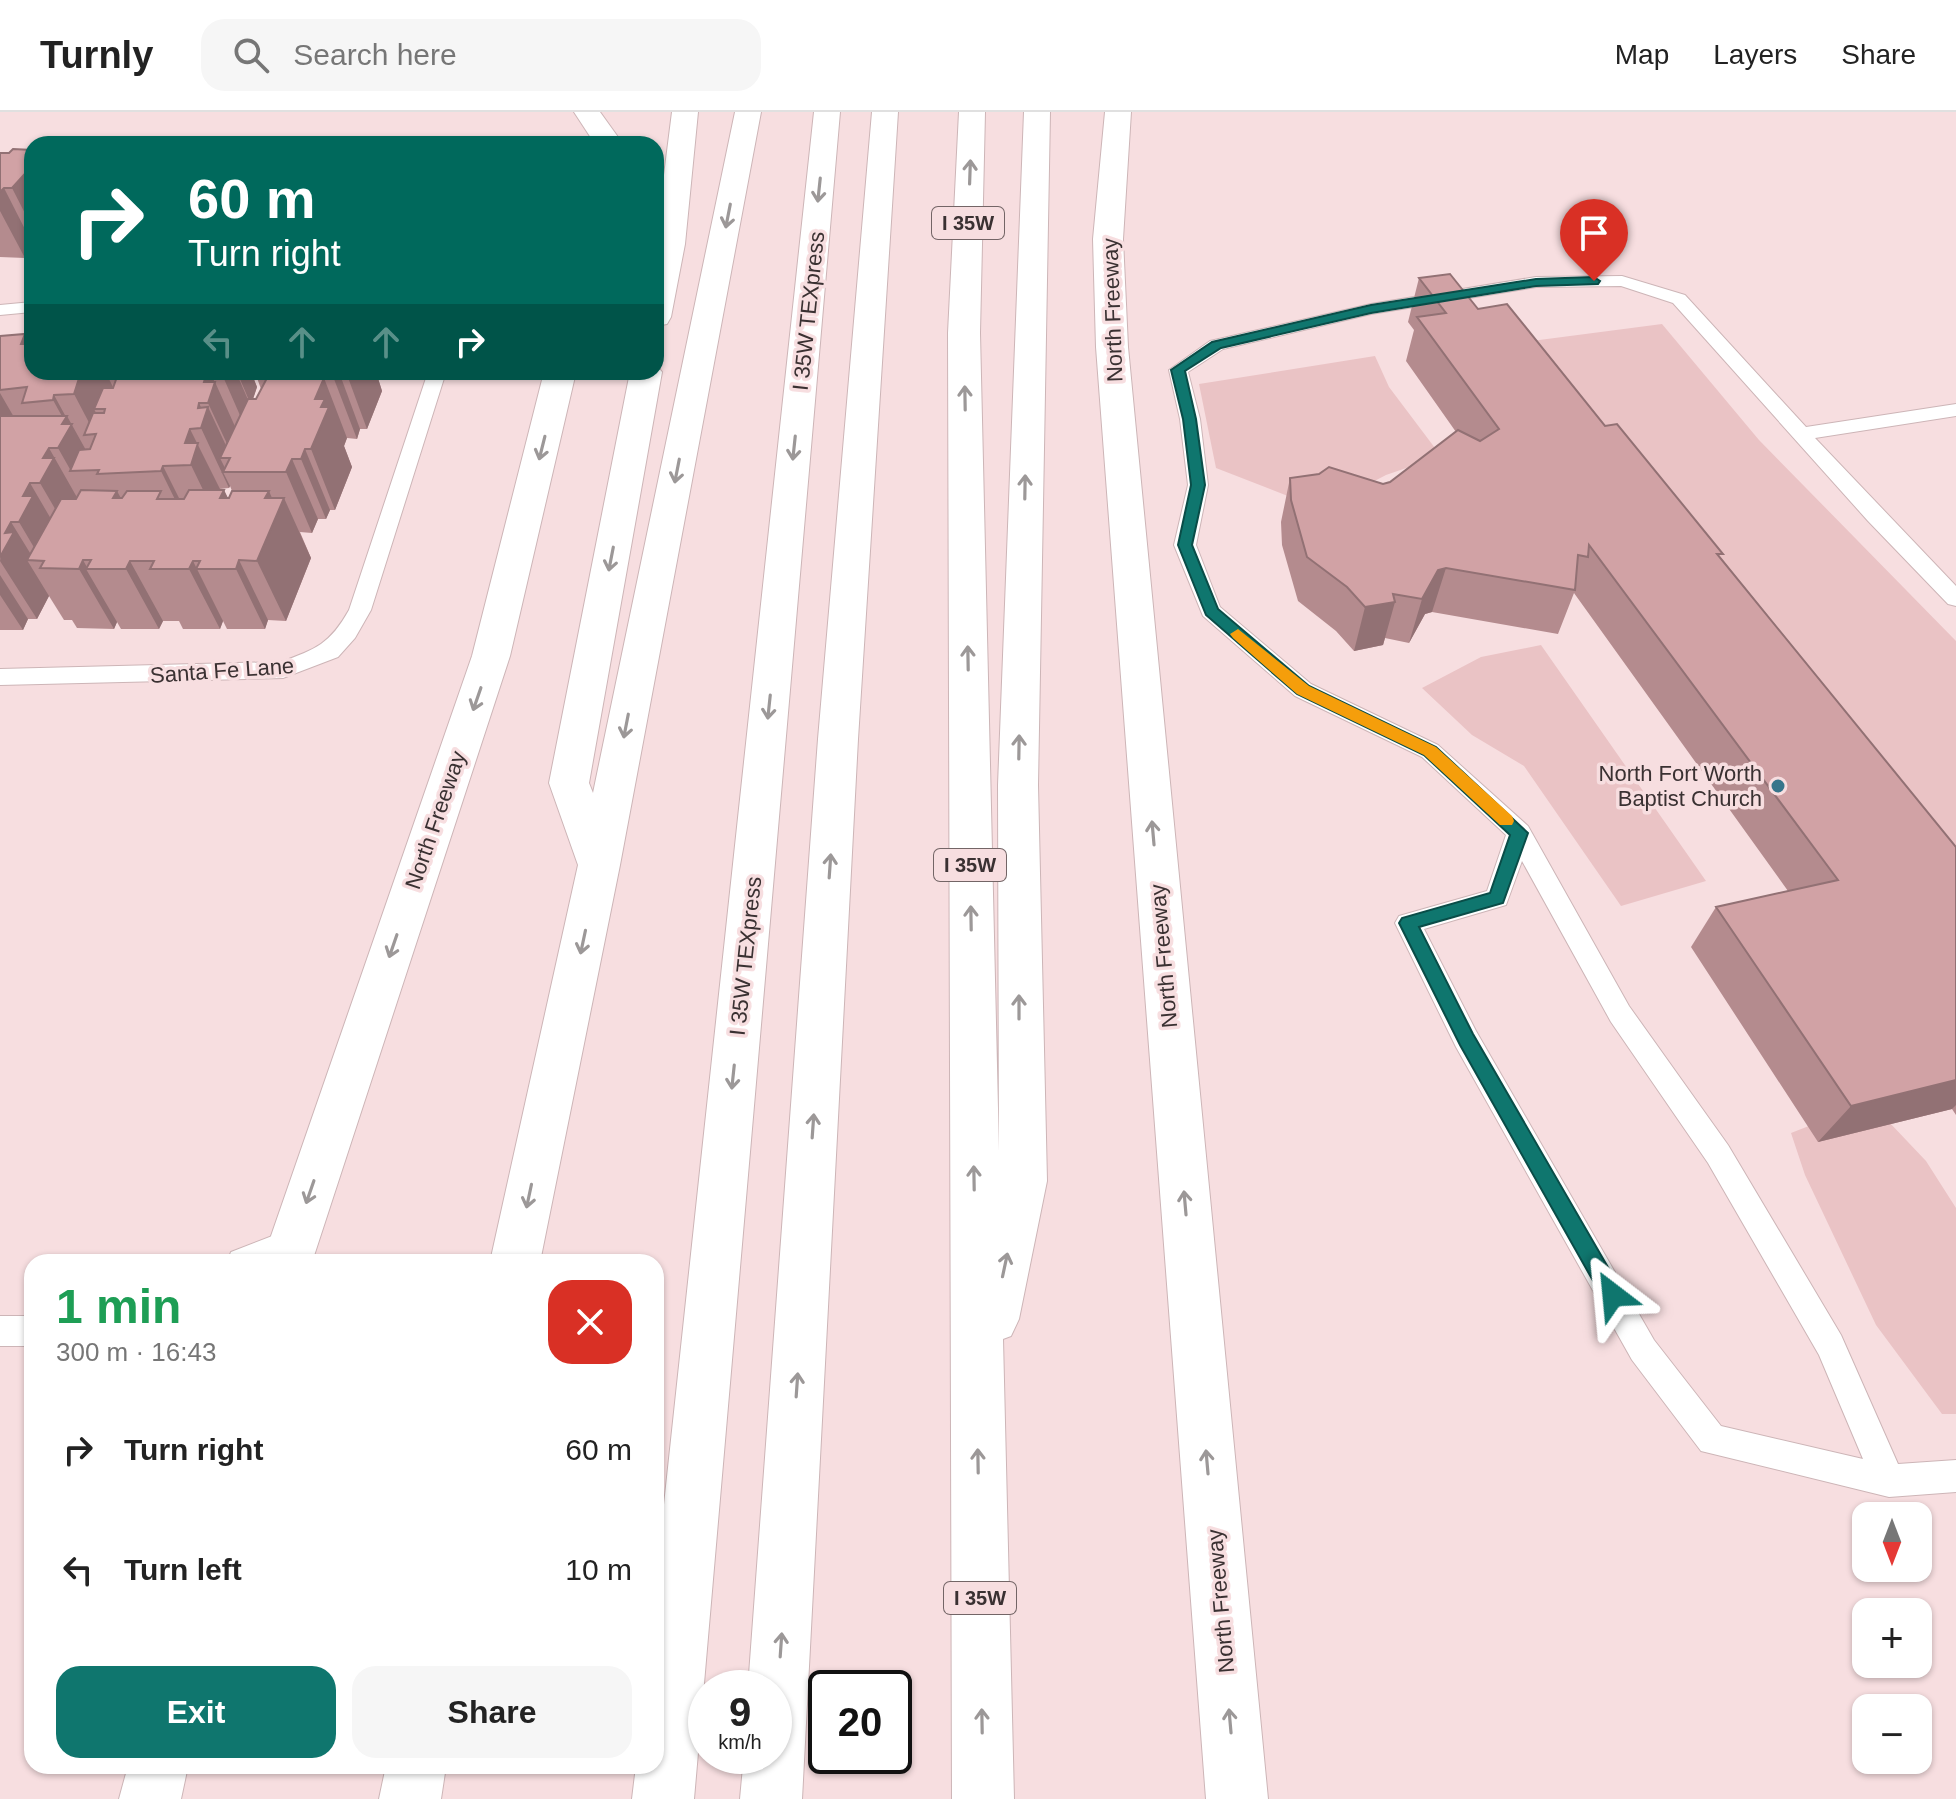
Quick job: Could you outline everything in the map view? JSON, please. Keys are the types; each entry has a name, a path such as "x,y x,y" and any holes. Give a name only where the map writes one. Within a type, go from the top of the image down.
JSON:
{"main road":[{"path":"587,112 606,136"},
{"path":"612,136 613,112"},
{"path":"664,275 685,112"},
{"path":"517,1254 599,865 748,112"},
{"name":"I 35W TEXpress","path":"663,1799 827,112"},
{"path":"779,1670 838,739 885,112"},
{"name":"I 35W","path":"972,112 964,333 983,1799"},
{"path":"977,1396 1023,1181 1018,785 1037,112"},
{"name":"North Freeway","path":"1118,112 1108,239 1112,347 1237,1799"},
{"name":"North Freeway","path":"290,1252 491,656 558,380"},
{"path":"599,865 569,783 645,380"},
{"path":"150,1799 156,1774"},
{"path":"410,1799 415,1774"},
{"path":"771,1799 773,1774"}],"lane":[{"path":"1889,1481 1830,1345 1718,1154 1620,1014 1519,833 1430,751 1303,690 1211,611 1185,545 1198,485 1190,419 1178,370 1217,345 1371,309 1536,282 1622,281 1679,299 1875,516 1956,599"},
{"path":"0,310 24,308"},
{"name":"Santa Fe Lane","path":"0,677 283,670 330,652 347,633 360,610 434,380"},
{"path":"1801,434 1956,410"},
{"path":"1519,833 1497,898 1408,923 1466,1039 1643,1350 1712,1440 1889,1481 1956,1476"},
{"path":"0,1331 24,1331"}],"shaded area":[{"path":"1662,324 1759,440 1956,641 1956,917 1502,345"},
{"path":"1375,356 1389,387 1441,456 1386,475 1321,509 1216,468 1199,384"},
{"path":"1541,645 1706,881 1621,906 1524,766 1472,735 1422,688 1481,657"},
{"path":"1870,1102 1926,1161 1956,1208 1956,1414 1942,1414 1876,1325 1805,1175 1791,1133"}],"building":[{"path":"13,149 24,150 24,175 12,188 4,188 0,192 0,153 9,153"},
{"name":"North Fort Worth Baptist Church","path":"1450,274 1478,309 1507,304 1605,426 1617,424 1723,554 1717,554 1956,847 1956,1080 1851,1106 1716,907 1838,880 1589,545 1588,557 1578,555 1575,590 1446,568 1438,570 1422,599 1393,594 1395,602 1365,607 1347,587 1307,557 1291,500 1290,478 1319,474 1329,467 1383,484 1390,482 1458,430 1480,441 1499,429 1417,317 1446,313 1419,278"},
{"path":"24,334 21,344 24,344 24,380 78,380 74,394 54,395 53,400 22,403 27,387 0,390 0,336"},
{"path":"116,380 215,382 208,403 199,403 198,408 208,407 201,428 190,429 185,443 198,443 191,465 163,466 161,471 97,474 99,470 70,471 79,450 90,449 96,434 84,435 93,413 104,413 105,409 94,409 103,388 113,388"},
{"path":"266,380 323,380 315,399 325,399 321,407 329,407 311,449 305,449 301,459 292,459 286,472 223,472 230,458 220,458 248,399 256,399"},
{"path":"0,416 67,416 62,424 72,424 58,448 49,448 43,458 54,458 40,483 30,483 23,496 33,496 19,522 11,522 5,533 14,532 0,557"},
{"path":"81,490 117,491 113,498 122,498 127,491 161,491 157,499 184,499 189,490 224,490 220,498 229,498 232,491 269,491 265,498 284,498 257,561 239,560 236,569 196,569 200,561 193,561 189,569 150,569 154,561 130,561 126,569 86,569 91,560 83,560 79,569 40,568 44,561 27,560 61,499 76,499"}],"slow traffic":[{"path":"1238,634 1303,690 1430,751 1506,821"}],"place":[{"name":"North Fort Worth Baptist Church","path":"1778,786"}],"route":[{"path":"1594,281 1536,282 1371,309 1217,345 1178,370 1190,419 1198,485 1185,545 1211,611 1303,690 1430,751 1519,833 1497,898 1408,923 1466,1039 1613,1295"}]}
